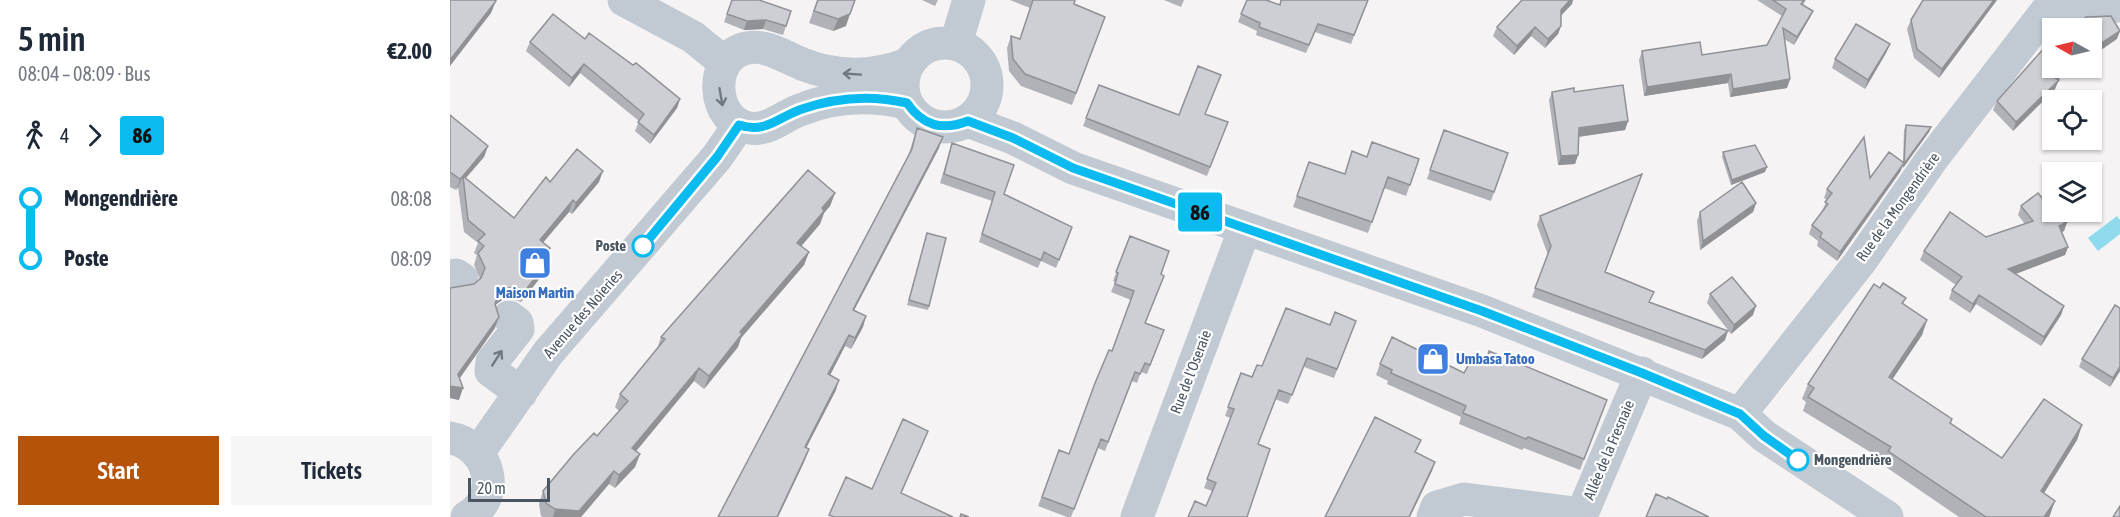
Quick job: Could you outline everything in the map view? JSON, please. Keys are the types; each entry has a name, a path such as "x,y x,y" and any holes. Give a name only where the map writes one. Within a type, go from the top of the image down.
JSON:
{"street":[{"path":"624,0 693,37 725,63"},
{"path":"956,44 969,0"},
{"path":"2052,5 2120,6"},
{"name":"Rue de la Mongendrière","path":"1740,414 1860,262 1932,159 2052,5"},
{"path":"907,103 861,97 803,109 770,126 759,129 739,125 728,116 720,103 720,74 725,63 735,53 759,48 776,51 805,65 839,73 879,74 908,64 921,50 938,43 956,44 974,53 985,69 987,88 982,107 968,121 954,126 940,127 927,123 915,115 907,103 903,90 908,64"},
{"path":"968,121 1013,138 1073,168 1482,311 1740,414 1764,436 1887,517"},
{"name":"Avenue des Noieries","path":"478,453 548,353 695,183 739,125"},
{"name":"Rue de l'Oseraie","path":"1137,517 1245,228"},
{"path":"509,317 517,323 518,329 492,362 491,371 521,393"},
{"name":"Allée de la Fresnaie","path":"1433,517 1437,507 1464,499 1582,514 1642,373"},
{"path":"450,438 465,442 478,453 488,471 488,491 479,507 467,517"}],"water":[{"path":"2117,216 2120,220 2120,234 2098,251 2088,238"}],"building":[{"path":"450,0 496,1 450,60"},
{"path":"732,0 759,0 791,11 786,26 766,20 747,21 727,14"},
{"path":"818,0 855,0 850,14 838,19 814,11"},
{"path":"1033,0 1075,0 1074,4 1105,17 1076,93 1025,74 1013,59 1011,36 1020,39"},
{"path":"1247,0 1266,0 1280,5 1281,0 1368,0 1354,35 1318,24 1309,45 1259,27 1260,23 1241,14"},
{"path":"1522,0 1570,0 1561,10 1561,26 1548,39 1535,27 1517,46 1497,27"},
{"path":"1773,0 1804,0 1801,4 1813,11 1797,37 1783,28 1790,79 1733,89 1731,74 1647,87 1642,51 1700,42 1702,55 1767,45 1786,9"},
{"path":"1923,0 1994,0 1942,69 1917,49 1911,20"},
{"path":"553,14 585,39 589,33 633,65 636,63 680,99 654,135 638,122 644,114 584,64 572,78 530,42"},
{"path":"2111,16 2120,31 2102,43 2102,18 2086,17"},
{"path":"1856,24 1890,44 1868,80 1835,59"},
{"path":"2042,50 2042,78 2059,80 2049,90 2042,90 2042,97 2016,122 1997,101"},
{"path":"1198,66 1221,75 1205,114 1228,122 1210,167 1086,118 1099,85 1179,115"},
{"path":"1623,85 1628,121 1579,128 1578,155 1561,156 1552,92 1574,88 1574,92"},
{"path":"450,115 488,146 460,179 450,172"},
{"path":"1906,125 1931,127 1904,164"},
{"path":"917,128 943,137 853,310 866,316 855,338 849,335 828,374 839,380 805,447 809,449 777,517 718,517 912,149"},
{"path":"1444,130 1508,153 1494,192 1430,170"},
{"path":"1864,137 1870,178 1889,152 1904,163 1840,252 1820,237 1822,233 1812,225 1828,204 1825,202 1832,193 1827,189"},
{"path":"1372,142 1419,159 1410,185 1388,177 1372,222 1297,196 1309,162 1345,174 1352,151 1367,157"},
{"path":"952,143 1014,165 1004,194 1072,227 1059,260 1044,252 1041,260 982,234 995,192 944,174"},
{"path":"1755,145 1767,167 1732,180 1723,152"},
{"path":"577,149 603,171 576,203 573,200 540,240 550,248 539,262 544,266 525,291 516,287 506,288 498,295 495,304 499,317 458,374 463,388 450,386 450,288 474,284 481,278 485,268 478,253 484,246 478,241 485,234 468,220 463,176 514,218 546,177 550,182"},
{"path":"808,170 835,193 822,208 824,211 797,243 809,252 740,332 742,334 709,376 699,368 632,448 640,454 619,475 614,471 579,511 555,509 546,503 543,491 573,455 594,433 597,436 628,401 620,394 665,339 661,337"},
{"path":"1642,174 1605,272 1654,292 1649,302 1728,331 1705,350 1535,288 1551,246 1540,216"},
{"path":"1742,182 1756,203 1703,241 1700,212"},
{"path":"2038,193 2042,198 2042,222 2067,222 2059,226 2068,247 2008,269 2064,306 2044,337 1979,295 1973,304 1952,290 1962,277 1924,251 1950,212 1986,237 2033,221 2021,206"},
{"path":"927,233 946,238 929,306 909,300"},
{"path":"1130,236 1169,251 1161,274 1164,276 1145,323 1164,330 1150,365 1145,363 1140,374 1135,372 1108,442 1101,439 1074,509 1042,497 1059,450 1069,454 1095,383 1109,350 1112,351 1134,291 1115,284 1118,273 1116,272"},
{"path":"1732,277 1756,306 1734,325 1710,294"},
{"path":"1883,283 1906,298 1902,303 1927,320 1889,377 1952,419 1950,423 2002,458 2044,399 2082,425 2041,491 2055,501 2044,517 1986,517 1888,451 1891,447 1808,397 1814,388 1808,384 1874,284 1880,288"},
{"path":"2115,305 2120,308 2120,367 2113,378 2082,359"},
{"path":"1286,308 1330,325 1335,312 1356,321 1337,369 1307,358 1292,395 1279,390 1258,444 1270,449 1247,517 1188,517 1195,501 1206,506 1216,483 1207,479 1234,409 1228,407 1241,373 1252,377 1257,365 1262,366"},
{"path":"1392,337 1464,373 1475,353 1487,358 1489,351 1607,400 1584,459 1528,437 1526,439 1463,413 1466,406 1391,373 1392,370 1380,364"},
{"path":"1375,417 1421,440 1415,452 1435,462 1409,517 1325,517"},
{"path":"903,419 928,431 901,493 953,517 834,517 829,515 846,477 872,489"},
{"path":"1656,494 1667,499 1668,497 1709,517 1646,517"},
{"path":"2120,506 2120,517 2113,517"}],"bus line":[{"name":"86","path":"643,246 717,157 739,125 759,129 770,126 803,109 861,97 907,103 915,115 927,123 940,127 954,126 968,121 1013,138 1073,168 1482,311 1642,373 1740,414 1764,436 1798,460"}],"place":[{"name":"Poste","path":"643,246"},
{"name":"Maison Martin","path":"535,263"},
{"name":"Umbasa Tatoo","path":"1433,359"},
{"name":"Mongendrière","path":"1798,460"}]}
